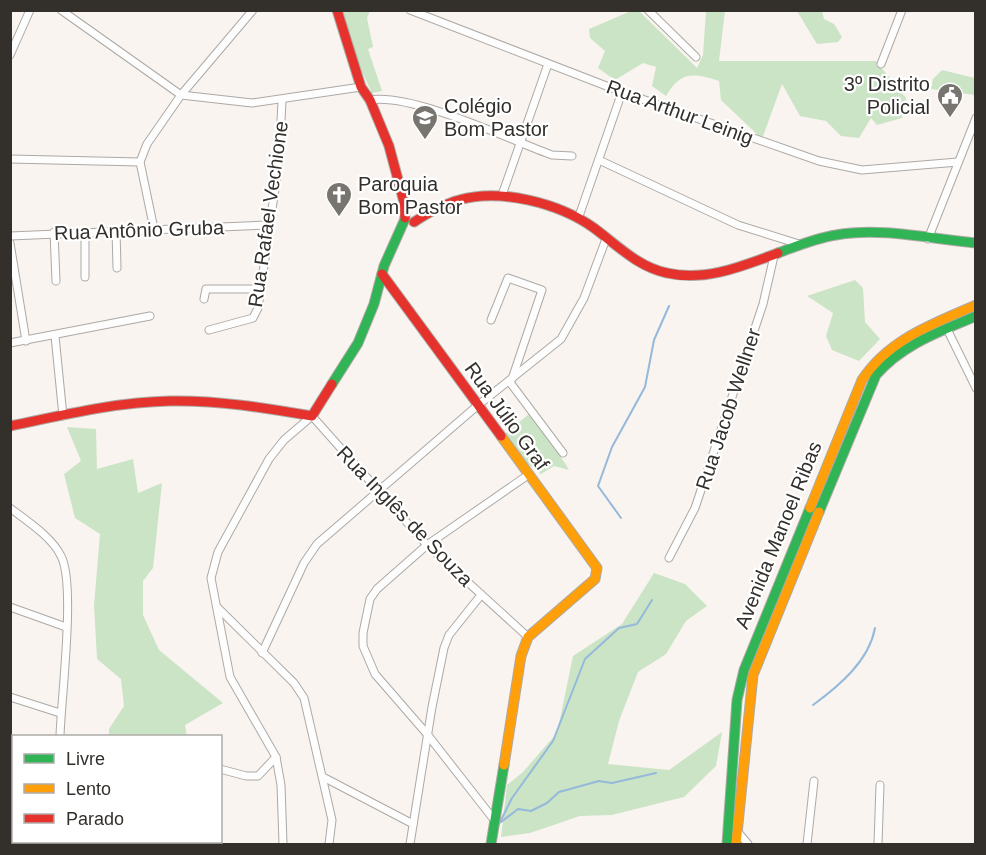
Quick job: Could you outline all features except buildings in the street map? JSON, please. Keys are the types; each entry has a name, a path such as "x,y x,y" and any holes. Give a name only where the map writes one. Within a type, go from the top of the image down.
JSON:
{"street":[{"path":"18,37 25,10"},
{"path":"10,56 30,10"},
{"path":"61,10 181,95 252,103 282,101 361,87"},
{"path":"154,229 141,162 154,130 253,10"},
{"path":"337,10 361,87 370,100 393,156 410,218"},
{"name":"Rua Arthur Leinig","path":"410,10 622,92 819,161 862,170 958,162"},
{"path":"648,10 696,57"},
{"path":"881,64 902,10"},
{"path":"502,195 548,64"},
{"path":"578,219 622,92"},
{"path":"370,100 386,97 418,105 552,155 572,156"},
{"name":"Rua Rafael Vechione","path":"208,330 253,318 258,308 279,160 282,101"},
{"path":"928,239 975,118"},
{"path":"10,159 141,162"},
{"path":"599,160 738,225 802,245"},
{"path":"283,844 281,785 276,758 230,677 212,578 218,552 269,459 284,440 312,416 358,343 374,304 390,252 410,218 462,198 502,195 542,205 578,219 650,268 680,275 714,272 846,233 975,243"},
{"name":"Rua Antônio Gruba","path":"10,236 54,232 268,225"},
{"path":"116,230 117,268"},
{"path":"85,231 85,277"},
{"path":"54,232 56,281"},
{"path":"262,653 304,563 317,544 477,406 561,339 584,298 606,239"},
{"path":"10,243 26,341"},
{"name":"Rua Jacob Wellner","path":"669,558 695,508 763,304 774,256"},
{"name":"Rua Júlio Graf","path":"382,274 528,475 583,545 597,568 595,579 528,637"},
{"path":"491,320 508,278 542,291 511,380"},
{"path":"204,299 204,291 209,288 261,289"},
{"name":"Avenida Manoel Ribas","path":"829,471 861,380 876,358 895,344 975,305"},
{"path":"10,343 56,336 150,316"},
{"name":"Avenida Manoel Ribas","path":"727,844 737,700 744,670 829,471 880,368 900,351 975,316"},
{"path":"947,329 975,388"},
{"path":"56,336 63,416"},
{"path":"511,380 563,453"},
{"path":"10,426 127,404 169,401 235,404 312,416"},
{"name":"Rua Inglês de Souza","path":"312,416 427,545 528,637"},
{"path":"495,821 427,734 375,674 363,646 370,599 377,589 427,545 528,475"},
{"name":"Avenida Manoel Ribas","path":"736,844 748,703 761,651 819,495"},
{"path":"10,508 62,556 67,594 60,735"},
{"path":"410,844 427,734 446,641 462,616 481,595"},
{"path":"216,606 294,683 304,698 332,820 329,844"},
{"path":"10,607 66,627"},
{"path":"758,633 761,636 761,651"},
{"path":"491,844 519,667 528,637"},
{"path":"10,697 60,713"},
{"path":"222,770 246,776 258,776 276,758"},
{"path":"323,777 413,824"},
{"path":"807,844 814,781"},
{"path":"878,844 880,785"},
{"path":"729,814 733,828 748,844"}],"green space":[{"path":"342,11 370,11 367,18 373,47 368,49 382,91 372,93 357,61"},
{"path":"631,11 639,11 697,68 703,55 706,11 725,11 719,61 876,61 906,98 902,118 877,125 871,118 859,138 841,136 826,121 800,116 782,84 762,139 721,100 719,81 702,76 688,76 677,82 666,96 652,86 656,67 643,63 615,80 598,68 605,51 590,38 589,29"},
{"path":"797,11 822,11 824,19 834,24 842,37 838,42 817,44"},
{"path":"942,70 975,78 974,95 931,89 933,79"},
{"path":"855,280 863,288 865,322 880,339 859,361 832,350 826,336 833,313 807,296"},
{"path":"529,414 569,470 554,466 541,474 517,456 502,436"},
{"path":"67,427 96,429 97,469 133,459 138,493 162,483 153,568 143,581 143,615 159,650 223,703 185,725 187,735 109,735 109,729 124,706 121,679 97,659 94,605 100,534 75,518 64,474 81,461"},
{"path":"654,573 685,584 707,606 686,621 666,654 638,672 619,721 608,764 669,770 722,732 716,766 684,797 612,815 580,816 530,833 501,837 507,785 523,772 557,733 573,656 622,624"}],"waterway":[{"path":"621,518 598,486 612,447 645,387 654,340 669,306"},
{"path":"499,824 512,798 553,741 585,659 619,628 637,624 652,600"},
{"path":"813,705 852,672 872,640 875,628"},
{"path":"501,822 518,809 531,811 547,803 559,792 599,781 612,783 656,773"}],"traffic: fast":[{"path":"332,384 358,343 374,304 384,266 405,219"},
{"path":"778,253 821,238 871,232 976,243"},
{"path":"819,512 876,375 910,347 976,316"},
{"path":"727,844 737,700 744,670 810,508"},
{"path":"491,844 504,765"}],"traffic: slow":[{"path":"810,508 862,380 873,366 885,354 913,334 976,305"},
{"path":"501,436 597,568 595,579 528,637 521,656 504,765"},
{"path":"736,844 753,675 819,512"}],"traffic: jam":[{"path":"337,10 361,87 370,100 389,146 404,202 405,218"},
{"path":"414,222 441,206 459,200 492,196 511,197 564,211 594,228 637,261 667,273 695,276 710,274 778,253"},
{"path":"382,274 501,436"},
{"path":"10,426 110,406 170,401 224,403 312,416 332,384"}],"place":[{"name":"3º Distrito Policial","path":"950,119"},
{"name":"Colégio Bom Pastor","path":"425,141"},
{"name":"Paroquia Bom Pastor","path":"339,218"}]}
